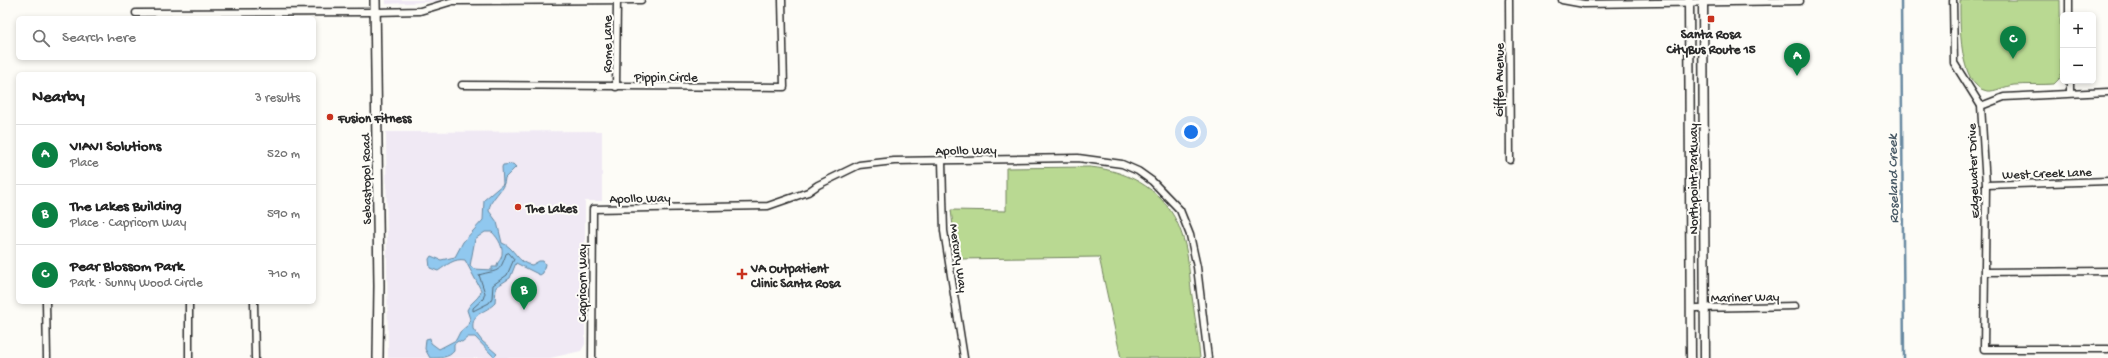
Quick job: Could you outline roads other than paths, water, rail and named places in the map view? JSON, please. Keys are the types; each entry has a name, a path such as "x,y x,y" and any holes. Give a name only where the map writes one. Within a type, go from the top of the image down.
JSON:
{"main road":[{"name":"Sebastopol Road","path":"376,0 379,273 378,358"}],"street":[{"name":"Rome Lane","path":"616,87 617,0"},
{"path":"136,13 420,11 453,1 641,0"},
{"name":"Pippin Circle","path":"462,85 784,87 782,0"},
{"name":"Giffen Avenue","path":"1509,0 1510,160"},
{"path":"1562,0 1584,4 1689,1 1800,1"},
{"name":"Edgewater Drive","path":"1953,0 1954,63 1980,106 1986,185 1984,349 2108,350"},
{"path":"2069,0 2070,12"},
{"name":"Northpoint Parkway","path":"1689,1 1691,358"},
{"name":"Northpoint Parkway","path":"1703,1 1705,358"},
{"path":"2070,84 2070,92"},
{"path":"1980,106 2004,96 2070,92 2108,92"},
{"name":"Apollo Way","path":"593,209 768,206 808,192 818,185 859,165 894,161 1067,158 1100,160 1122,164 1152,181 1180,210 1186,223 1197,267 1208,358"},
{"name":"Mercury Way","path":"942,161 944,231 964,358"},
{"name":"West Creek Lane","path":"1986,185 2108,181"},
{"name":"Capricorn Way","path":"592,358 593,209"},
{"path":"1986,272 2108,271"},
{"path":"46,304 47,358"},
{"path":"189,304 189,358"},
{"path":"254,304 255,358"},
{"name":"Mariner Way","path":"1696,308 1795,306"}],"water":[{"path":"513,164 516,167 505,178 504,183 502,187 490,206 489,211 497,222 502,243 510,248 519,259 527,264 532,265 539,261 543,261 545,264 543,273 540,275 516,263 510,278 496,287 495,303 474,319 473,329 482,341 497,354 494,357 475,337 468,337 462,342 458,341 454,344 454,351 449,355 440,358 430,358 425,349 426,339 430,338 431,343 439,349 456,340 460,332 468,325 470,319 467,310 479,296 481,290 465,260 454,261 438,271 430,268 429,259 431,256 441,260 455,257 463,242 483,220 484,200 503,184 503,165","holes":["485,232 492,232 499,240 502,251 497,267 492,267 492,270 474,269 470,266 475,239"]}],"waterway":[{"name":"Roseland Creek","path":"1901,0 1904,358"}],"place":[{"name":"Santa Rosa CityBus Route 15","path":"1711,19"},
{"name":"Pear Blossom Park","path":"2013,59"},
{"name":"VIAVI Solutions","path":"1797,76"},
{"name":"Fusion Fitness","path":"330,117"},
{"name":"The Lakes","path":"518,207"},
{"name":"VA Outpatient Clinic Santa Rosa","path":"742,274"},
{"name":"The Lakes Building","path":"524,310"}]}
